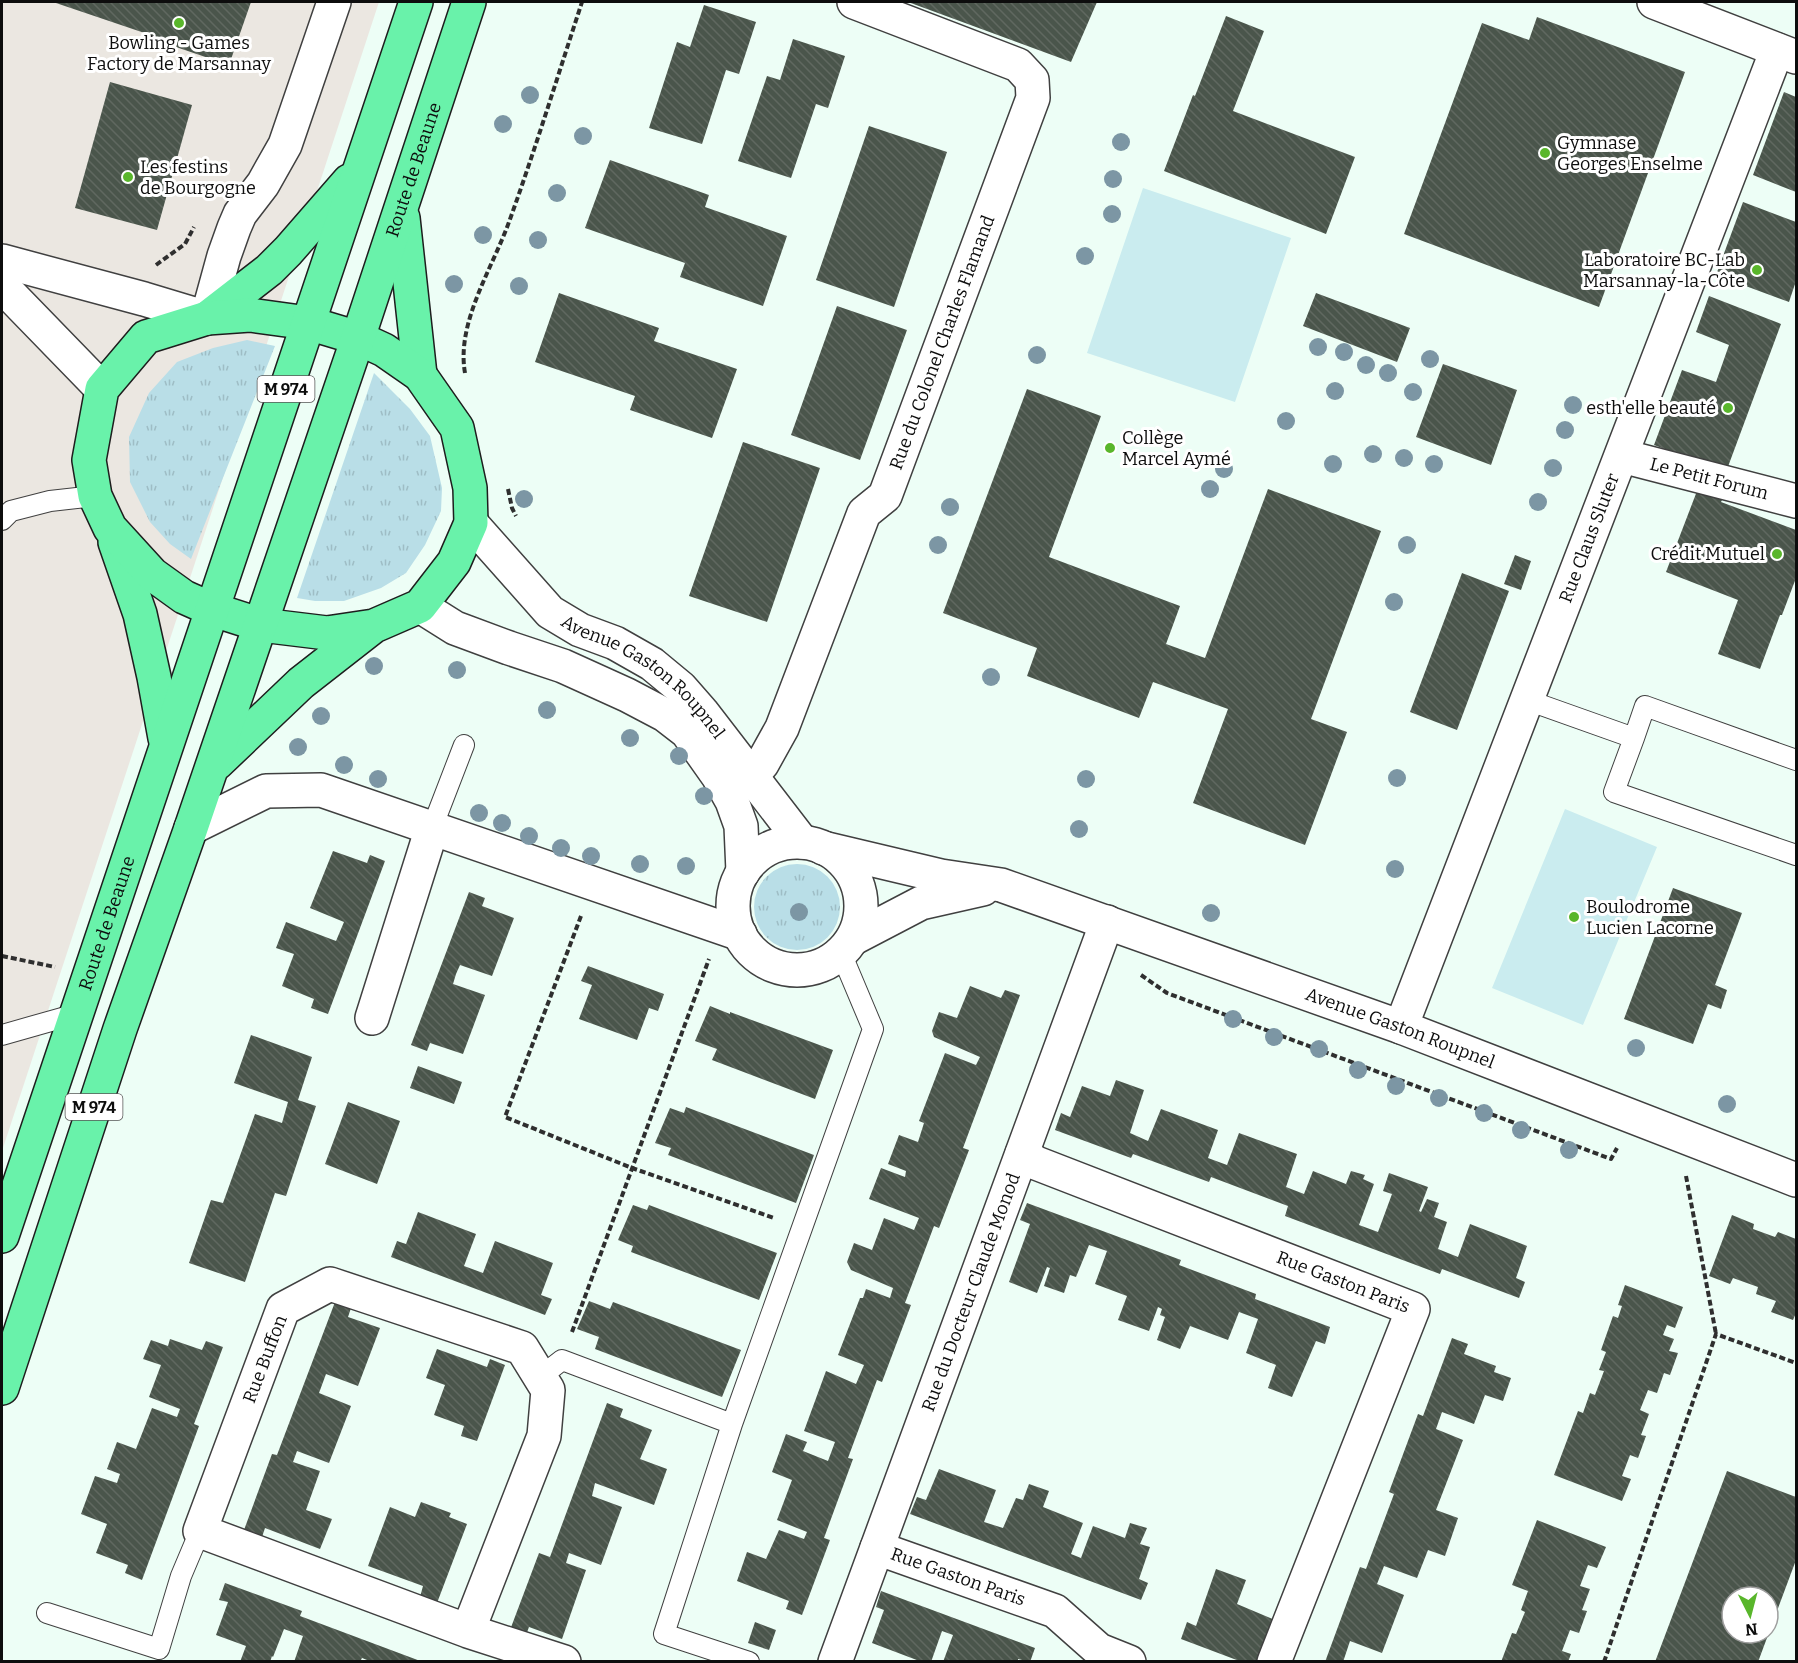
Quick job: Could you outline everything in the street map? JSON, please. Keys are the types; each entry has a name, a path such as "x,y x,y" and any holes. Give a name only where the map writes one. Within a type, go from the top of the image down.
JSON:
{"main road":[{"name":"Route de Beaune","path":"2,1236 88,973 416,2"},
{"name":"Route de Beaune","path":"2,1388 120,1029 261,625 469,2"},
{"path":"207,318 280,259 360,168"},
{"path":"402,208 420,375"},
{"name":"Route de Beaune","path":"212,767 292,690 374,627 420,606 454,561 471,523 470,488 457,428 420,375 384,350 358,338 308,324 250,315 207,318 146,337 102,389 89,460 95,496 110,528 152,574 184,597 211,609 261,625 327,633 374,627"},
{"path":"110,528 140,614 166,743"}],"street":[{"path":"2,261 207,318 234,228 240,214 263,184 285,145 334,2"},
{"name":"Rue du Colonel Charles Flamand","path":"752,775 762,764 782,728 864,513 885,496 1034,98 1032,80 1018,64 854,2"},
{"path":"1654,2 1787,53"},
{"name":"Rue Claus Sluter","path":"1401,1027 1622,456 1787,53"},
{"path":"2,286 102,389"},
{"name":"Le Petit Forum","path":"1622,456 1797,501"},
{"name":"Avenue Gaston Roupnel","path":"471,523 550,612 580,630 615,644 652,664 681,688 813,845 941,876 1000,885 1401,1027 1797,1180"},
{"name":"Avenue Gaston Roupnel","path":"420,606 455,628 563,666 627,695 665,715 687,732 718,776 732,801 741,826 743,872"},
{"path":"191,828 266,791 321,790 730,931 767,962 786,969 806,970 825,964 847,946 921,903 1000,885"},
{"path":"372,1018 432,828"},
{"path":"730,931 734,914 735,892 743,872 754,859 768,849 785,844 813,845 842,860 855,878 861,899 861,919 847,946"},
{"name":"Rue du Docteur Claude Monod","path":"835,1662 1107,922"},
{"name":"Rue Gaston Paris","path":"1022,1154 1036,1163 1413,1309 1274,1662"},
{"name":"Rue Buffon","path":"200,1531 283,1309 330,1284 522,1348 551,1369 544,1436 468,1631"},
{"path":"200,1531 468,1631 564,1662"},
{"name":"Rue Gaston Paris","path":"877,1548 1055,1611 1099,1650 1129,1662"}],"lane":[{"path":"2,520 11,511 50,501 95,496"},
{"path":"1527,699 1634,738"},
{"path":"1797,760 1645,706 1614,792 1797,855"},
{"path":"432,828 464,745"},
{"path":"750,1662 664,1634 732,1424 873,1029 847,946"},
{"path":"2,1035 76,1014"},
{"path":"551,1369 732,1424"},
{"path":"47,1613 159,1649 181,1576 200,1531"}],"path":[{"path":"469,380 464,372 463,342 469,318 509,223 582,2"},
{"path":"154,266 186,244 198,219"},
{"path":"506,479 512,508 520,525"},
{"path":"593,884 505,1117 632,1168 802,1228"},
{"path":"551,1369 730,931"},
{"path":"2,956 88,973"},
{"path":"1134,969 1167,993 1611,1159 1619,1145"},
{"path":"1604,1662 1716,1334 1678,1134"},
{"path":"1716,1334 1797,1363"}],"shaded area":[{"path":"2,2 379,2 2,1151"},
{"path":"1143,188 1291,238 1235,402 1087,353"},
{"name":"Boulodrome Lucien Lacorne","path":"1565,809 1657,847 1583,1025 1492,988"}],"green space":[{"path":"247,340 275,346 191,559 170,544 150,522 130,482 129,437 149,393 177,362 213,348"},
{"path":"374,373 410,409 430,436 442,488 441,511 425,545 406,573 381,588 344,601 315,601 297,598"},
{"path":"797,864 821,871 833,883 840,907 833,931 821,943 797,950 773,943 761,931 754,907 761,883 773,871"}],"building":[{"name":"Bowling - Games Factory de Marsannay","path":"53,2 251,2 229,65 176,47 177,44"},
{"path":"908,2 1097,2 1071,62"},
{"path":"704,5 756,22 739,74 726,70 702,144 649,128 677,42 690,47"},
{"path":"1226,16 1264,31 1233,111 1355,157 1326,234 1164,171"},
{"name":"Gymnase Georges Enselme","path":"1537,17 1685,72 1599,307 1404,234 1482,23 1529,40"},
{"path":"793,39 845,56 828,108 816,104 791,178 738,161 767,76 780,80"},
{"name":"Les festins de Bourgogne","path":"110,82 192,105 157,230 75,208"},
{"path":"1784,92 1796,97 1796,192 1753,175"},
{"path":"869,126 947,152 894,307 816,280"},
{"path":"610,160 709,195 705,207 787,236 763,306 680,277 685,263 585,228"},
{"path":"1743,202 1796,222 1796,281 1789,302 1716,275"},
{"path":"559,293 659,328 654,341 737,369 712,438 630,410 635,396 535,362"},
{"path":"1316,293 1410,328 1397,362 1303,326"},
{"path":"1709,296 1781,324 1726,472 1654,445 1682,370 1716,382 1729,345 1696,332"},
{"path":"837,306 907,330 860,460 791,435"},
{"path":"1443,364 1517,390 1491,465 1416,437"},
{"name":"Collège Marcel Aymé","path":"1027,389 1101,416 1049,557 1180,606 1166,644 1205,658 1268,489 1381,531 1311,719 1347,732 1305,845 1193,803 1228,709 1153,682 1139,718 1027,676 1037,648 943,613"},
{"path":"743,442 820,468 767,622 689,596"},
{"path":"1697,491 1796,530 1796,578 1760,669 1718,654 1738,600 1666,572"},
{"path":"1515,555 1531,561 1521,590 1504,584"},
{"path":"1462,573 1509,591 1457,730 1410,712"},
{"path":"333,851 367,863 370,855 385,861 328,1014 311,1008 314,999 282,986 294,954 276,948 286,922 336,941 344,922 310,908"},
{"path":"1673,888 1742,913 1715,985 1727,990 1721,1009 1708,1004 1693,1044 1624,1019"},
{"path":"469,892 485,898 482,906 514,918 492,976 460,965 456,974 453,984 485,995 463,1054 430,1043 427,1051 411,1045"},
{"path":"588,966 664,994 658,1011 649,1008 637,1040 579,1019 592,985 581,981"},
{"path":"970,986 1001,998 1005,990 1020,995 963,1148 969,1150 939,1228 934,1226 905,1303 911,1305 882,1382 877,1380 848,1458 853,1459 824,1538 830,1540 802,1615 786,1609 789,1601 737,1581 747,1552 766,1559 779,1530 804,1539 807,1532 777,1520 792,1480 772,1472 786,1434 807,1442 803,1451 828,1461 835,1442 804,1431 826,1371 856,1384 864,1365 838,1355 860,1298 863,1298 866,1289 890,1298 893,1288 851,1270 847,1262 854,1243 872,1250 884,1218 914,1230 919,1218 869,1199 881,1168 905,1177 906,1171 888,1164 899,1135 918,1142 924,1123 919,1121 945,1053 976,1065 980,1057 934,1037 932,1031 939,1012 957,1018"},
{"path":"710,1006 833,1050 815,1099 712,1060 717,1049 695,1041"},
{"path":"251,1035 312,1057 298,1100 316,1106 286,1196 275,1193 245,1282 189,1263 211,1200 223,1203 255,1114 282,1123 288,1102 234,1083"},
{"path":"418,1066 462,1082 454,1104 410,1088"},
{"path":"1116,1080 1144,1090 1130,1133 1148,1141 1161,1109 1218,1130 1208,1158 1227,1165 1239,1133 1297,1154 1286,1187 1304,1194 1313,1171 1346,1184 1351,1171 1365,1175 1363,1179 1374,1184 1359,1225 1378,1232 1392,1194 1383,1191 1389,1173 1428,1187 1419,1211 1421,1212 1427,1199 1439,1203 1434,1217 1447,1222 1438,1249 1458,1257 1470,1224 1527,1246 1516,1278 1525,1282 1519,1298 1442,1269 1440,1274 1285,1216 1288,1206 1211,1177 1209,1182 1133,1154 1131,1158 1055,1130 1061,1113 1070,1117 1082,1086 1110,1096"},
{"path":"348,1102 400,1121 377,1184 325,1164"},
{"path":"686,1107 814,1155 796,1203 668,1155 671,1148 655,1143 670,1108 684,1113"},
{"path":"1027,1203 1181,1260 1179,1265 1256,1294 1255,1299 1330,1327 1325,1344 1316,1341 1292,1397 1268,1388 1276,1365 1246,1353 1258,1319 1239,1312 1228,1340 1190,1326 1180,1349 1157,1340 1165,1317 1160,1315 1162,1309 1158,1307 1149,1331 1118,1320 1127,1296 1095,1284 1107,1251 1089,1245 1076,1277 1070,1275 1064,1293 1044,1286 1050,1268 1047,1267 1037,1293 1009,1282 1030,1224 1020,1220"},
{"path":"633,1205 647,1210 649,1205 777,1253 759,1300 631,1252 633,1246 618,1240"},
{"path":"418,1212 476,1234 464,1266 483,1273 495,1241 553,1263 541,1295 552,1299 545,1315 391,1257 397,1241 406,1244"},
{"path":"1732,1215 1754,1224 1753,1229 1775,1237 1778,1232 1796,1239 1796,1313 1793,1320 1771,1312 1776,1301 1756,1294 1758,1287 1733,1278 1730,1284 1709,1276"},
{"path":"1625,1285 1683,1307 1675,1328 1667,1325 1663,1335 1674,1339 1669,1351 1678,1353 1670,1375 1664,1373 1657,1393 1648,1390 1640,1410 1649,1414 1641,1435 1646,1436 1638,1458 1630,1455 1622,1476 1631,1479 1622,1501 1554,1475 1578,1411 1583,1413 1590,1393 1595,1395 1604,1371 1599,1370 1606,1352 1601,1350 1613,1316 1618,1318 1622,1306 1618,1305"},
{"path":"589,1301 610,1309 613,1302 741,1350 722,1397 595,1349 599,1337 577,1329"},
{"path":"335,1302 351,1308 348,1317 380,1328 358,1386 326,1374 319,1393 351,1406 329,1463 297,1451 293,1462 320,1471 306,1510 332,1519 320,1549 265,1528 262,1537 244,1530 272,1454 277,1455"},
{"path":"1452,1338 1468,1344 1464,1354 1496,1366 1494,1372 1511,1378 1503,1401 1485,1395 1474,1424 1442,1412 1436,1429 1463,1440 1436,1510 1458,1518 1445,1556 1428,1550 1417,1578 1384,1566 1377,1584 1404,1595 1382,1653 1350,1641 1343,1662 1325,1662 1360,1567 1366,1569 1394,1494 1389,1492 1418,1414 1423,1416"},
{"path":"170,1339 202,1350 206,1341 223,1347 194,1424 199,1426 142,1580 125,1573 128,1565 96,1553 107,1524 81,1514 95,1476 117,1483 120,1474 107,1469 117,1442 136,1449 152,1408 177,1417 180,1409 149,1397 161,1365 143,1359 151,1340 168,1346"},
{"path":"437,1349 487,1367 490,1359 505,1365 477,1441 461,1436 464,1426 434,1415 445,1385 426,1378"},
{"path":"607,1403 623,1409 620,1417 652,1430 640,1459 667,1469 654,1505 595,1483 592,1496 622,1507 601,1565 569,1553 566,1563 586,1570 562,1639 529,1627 526,1635 510,1630 539,1553 550,1557"},
{"path":"939,1469 996,1490 984,1522 1003,1528 1016,1498 1023,1500 1029,1484 1049,1491 1043,1507 1083,1523 1071,1554 1081,1558 1093,1526 1125,1538 1130,1523 1147,1528 1140,1544 1150,1547 1139,1579 1148,1583 1141,1600 910,1514 917,1497 926,1500"},
{"path":"1727,1471 1796,1497 1796,1560 1780,1603 1780,1585 1720,1585 1720,1645 1764,1645 1758,1662 1655,1662"},
{"path":"421,1502 451,1513 449,1517 467,1524 437,1603 420,1597 423,1586 368,1566 390,1507 415,1517"},
{"path":"1537,1520 1606,1547 1597,1568 1588,1565 1580,1586 1590,1589 1582,1610 1587,1611 1579,1633 1570,1630 1562,1651 1571,1654 1568,1662 1501,1662 1512,1633 1516,1634 1525,1612 1521,1610 1528,1591 1512,1585"},
{"path":"1216,1569 1246,1580 1237,1604 1275,1620 1259,1662 1242,1662 1181,1639 1187,1622 1196,1626"},
{"path":"225,1583 302,1611 300,1616 423,1662 372,1662 362,1658 360,1662 294,1662 303,1636 284,1629 270,1662 240,1662 246,1646 216,1635 228,1602 219,1600"},
{"path":"881,1591 1035,1648 1030,1662 1018,1659 1018,1662 943,1662 953,1635 942,1631 931,1662 922,1662 872,1643 884,1610 876,1607"},
{"path":"755,1622 776,1630 769,1650 748,1643"}],"place":[{"name":"Bowling - Games Factory de Marsannay","path":"179,23"},
{"name":"Gymnase Georges Enselme","path":"1545,153"},
{"name":"Les festins de Bourgogne","path":"128,177"},
{"name":"Laboratoire BC-Lab Marsannay-la-Côte","path":"1757,270"},
{"name":"esth'elle beauté","path":"1728,408"},
{"name":"Collège Marcel Aymé","path":"1110,448"},
{"name":"Crédit Mutuel","path":"1777,554"},
{"name":"Boulodrome Lucien Lacorne","path":"1574,917"}]}
